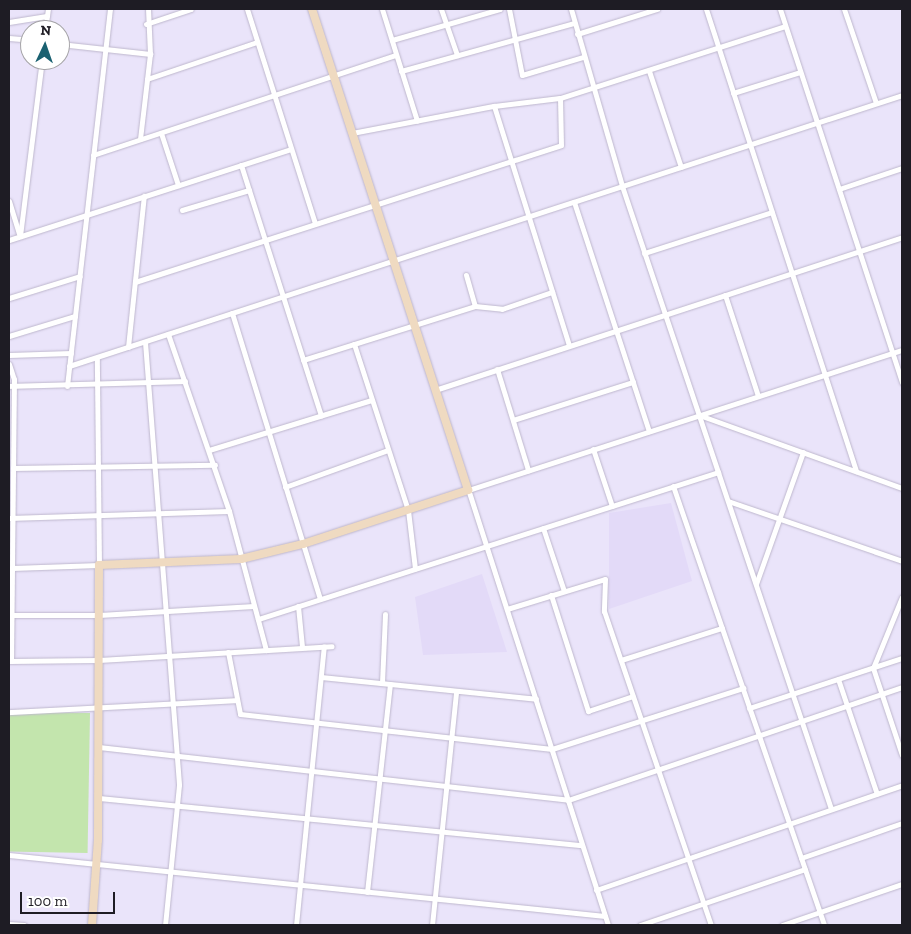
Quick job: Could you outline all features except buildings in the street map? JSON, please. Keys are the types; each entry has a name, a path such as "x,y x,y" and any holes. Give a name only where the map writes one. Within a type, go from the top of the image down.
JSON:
{"main road":[{"path":"92,925 96,864 99,747 99,565 241,559 303,544 468,490 413,326 312,9"}],"street":[{"path":"47,20 48,9"},
{"path":"67,386 110,9"},
{"path":"140,139 150,54 146,24 148,9"},
{"path":"146,24 191,9"},
{"path":"247,9 315,224"},
{"path":"382,9 417,121"},
{"path":"441,9 457,55"},
{"path":"392,40 500,9"},
{"path":"509,9 522,75 583,57"},
{"path":"570,9 622,186 832,809"},
{"path":"577,34 656,9"},
{"path":"706,9 856,471"},
{"path":"780,9 902,383"},
{"path":"844,9 876,103"},
{"path":"9,22 47,16"},
{"path":"401,71 574,23"},
{"path":"352,133 494,106 560,98 786,26"},
{"path":"147,78 257,42"},
{"path":"70,45 150,54"},
{"path":"93,155 396,54"},
{"path":"20,236 41,70"},
{"path":"649,71 681,167"},
{"path":"733,93 800,72"},
{"path":"69,366 902,94"},
{"path":"135,282 561,145 560,98"},
{"path":"494,106 568,346"},
{"path":"161,132 178,185"},
{"path":"9,240 86,217 144,196 292,149"},
{"path":"241,165 321,416"},
{"path":"839,189 902,168"},
{"path":"182,210 249,190"},
{"path":"128,347 144,196"},
{"path":"9,201 20,236"},
{"path":"574,202 649,431"},
{"path":"644,253 772,212"},
{"path":"434,390 902,237"},
{"path":"466,275 475,306"},
{"path":"9,298 80,276"},
{"path":"303,360 475,306 502,309 552,292"},
{"path":"725,295 758,396"},
{"path":"232,313 320,599"},
{"path":"9,336 75,316"},
{"path":"168,334 215,465 266,650"},
{"path":"144,342 176,755 177,806 165,925"},
{"path":"354,344 408,510 415,569"},
{"path":"608,925 468,490 902,350"},
{"path":"9,355 71,353"},
{"path":"12,568 99,565 97,358"},
{"path":"9,364 13,468 10,661 99,660 332,646"},
{"path":"497,369 528,470"},
{"path":"11,386 148,384 185,381"},
{"path":"513,420 633,382"},
{"path":"209,450 372,400"},
{"path":"699,415 902,488"},
{"path":"593,449 612,506"},
{"path":"286,487 388,450"},
{"path":"756,584 803,452"},
{"path":"13,468 215,465"},
{"path":"258,619 718,472"},
{"path":"673,486 824,925"},
{"path":"728,500 902,561"},
{"path":"11,518 99,518 229,511"},
{"path":"542,528 564,591"},
{"path":"507,609 605,579 604,611 711,925"},
{"path":"551,595 588,711 633,696"},
{"path":"902,597 873,668 902,755"},
{"path":"10,615 99,615 254,606"},
{"path":"298,606 302,647"},
{"path":"382,684 385,614"},
{"path":"621,660 722,628"},
{"path":"296,925 324,646"},
{"path":"228,652 240,714 552,749 742,688"},
{"path":"749,708 902,658"},
{"path":"320,677 536,699"},
{"path":"838,679 877,794"},
{"path":"367,892 390,684"},
{"path":"99,747 568,800 846,704 902,687"},
{"path":"432,925 456,691"},
{"path":"9,712 99,709 237,700"},
{"path":"596,890 902,785"},
{"path":"98,798 582,845"},
{"path":"801,858 902,823"},
{"path":"9,855 605,916"},
{"path":"640,925 805,869"},
{"path":"782,925 902,884"},
{"path":"9,924 24,925"}],"shaded area":[{"path":"671,503 692,581 609,609 609,513"},
{"path":"482,574 507,652 423,655 415,597"}],"green space":[{"path":"9,712 90,713 88,853 9,852"}]}
